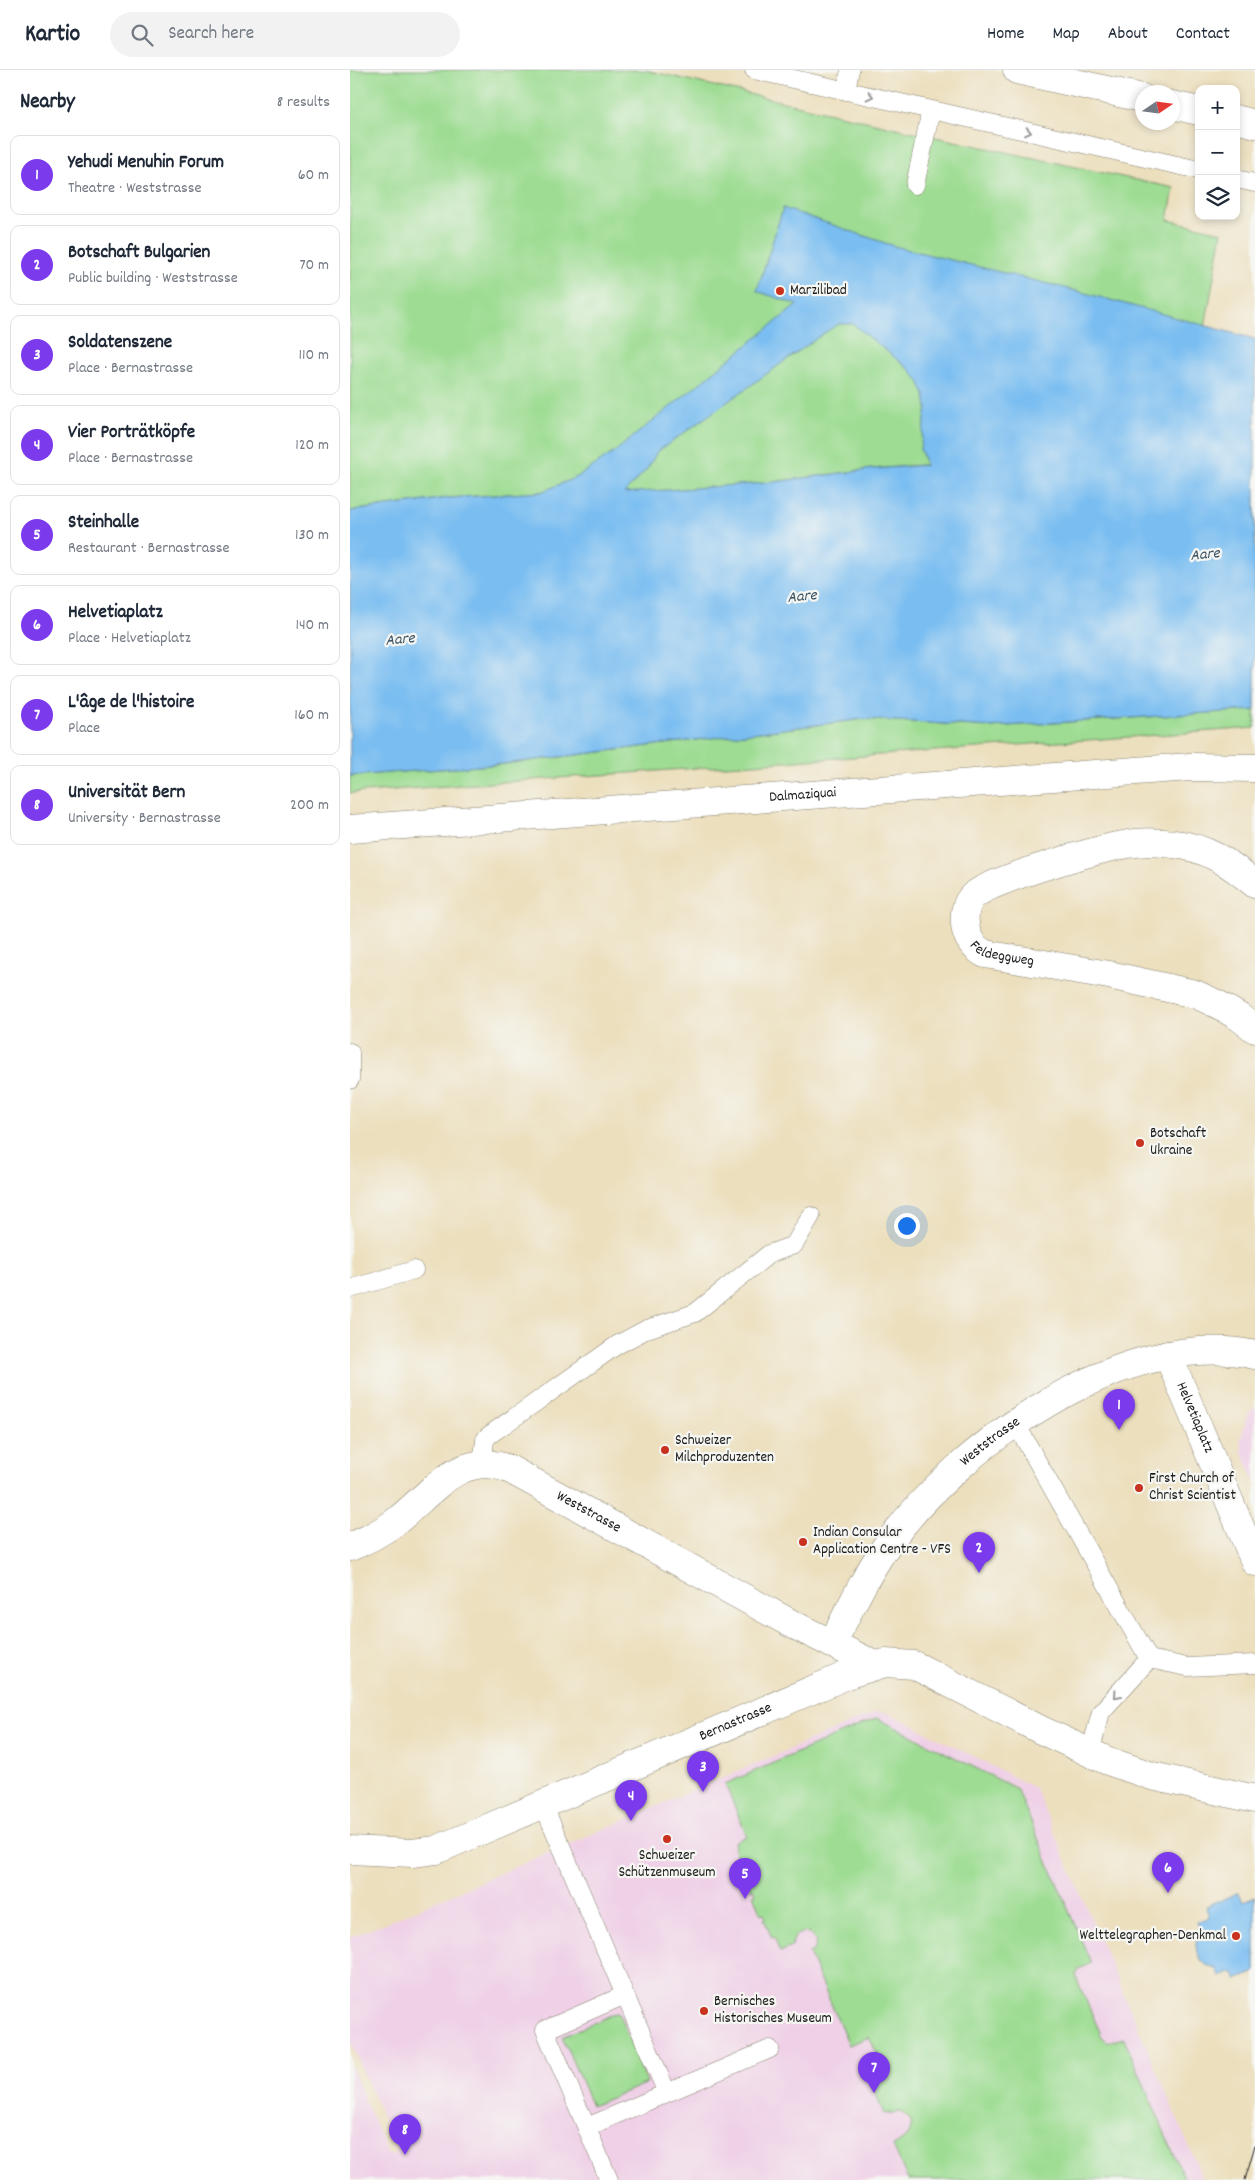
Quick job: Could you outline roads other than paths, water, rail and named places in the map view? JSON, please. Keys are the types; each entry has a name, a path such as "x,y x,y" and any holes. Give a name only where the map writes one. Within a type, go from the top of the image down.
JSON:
{"street":[{"path":"1017,70 1135,96"},
{"path":"1180,107 1195,110"},
{"path":"1240,121 1255,124"},
{"name":"Dalmaziquai","path":"350,829 1190,766 1255,768"},
{"name":"Feldeggweg","path":"1255,884 1227,863 1202,850 1155,842 1130,844 1031,871 979,891 969,900 965,912 965,929 972,943 985,954 1109,975 1195,994 1218,1005 1255,1029"},
{"path":"1168,1355 1217,1351 1255,1355"},
{"name":"Weststrasse","path":"832,1644 872,1568 908,1518 957,1470 1016,1424 1062,1395 1105,1374 1136,1362 1168,1355"},
{"name":"Helvetiaplatz","path":"1168,1355 1255,1562"},
{"name":"Weststrasse","path":"350,1547 395,1522 448,1476 482,1464 497,1465 512,1470 832,1644 875,1665"},
{"name":"Bernastrasse","path":"350,1850 428,1852 875,1665 899,1663 920,1668 1090,1753"},
{"path":"1090,1753 1134,1771 1255,1798"}],"lane":[{"path":"754,70 1195,169"},
{"path":"846,91 850,70"},
{"path":"915,185 931,110"},
{"path":"1240,180 1255,183"},
{"path":"350,1052 350,1080"},
{"path":"482,1464 485,1440 488,1436 617,1345 647,1329 695,1313 769,1254 794,1245 811,1216"},
{"path":"350,1290 414,1270"},
{"path":"1016,1424 1150,1659 1187,1667 1255,1664"},
{"path":"1090,1753 1102,1712 1150,1659"},
{"path":"543,1804 667,2093"},
{"path":"609,2180 545,2030 625,1996"},
{"path":"587,2128 770,2049"}],"water":[{"name":"Aare","path":"783,208 894,246 1081,292 1255,339 1255,710 991,727 864,719 504,764 350,776 350,511 448,498 541,492 577,477 613,453 797,305 757,291","holes":["839,324 853,324 910,370 919,381 925,395 927,408 920,449 926,465 872,469 765,483 624,493 647,469 657,452 827,331"]},
{"name":"Welttelegraphen-Denkmal","path":"1239,1892 1243,1902 1255,1897 1255,1972 1237,1980 1233,1972 1220,1977 1217,1969 1205,1964 1198,1954 1196,1942 1201,1930 1197,1922 1209,1917 1206,1907"}],"tram line":[{"path":"1245,2180 1255,2145"}],"place":[{"name":"Marzilibad","path":"780,291"},
{"name":"Botschaft Ukraine","path":"1140,1143"},
{"name":"Yehudi Menuhin Forum","path":"1119,1430"},
{"name":"Schweizer Milchproduzenten","path":"665,1450"},
{"name":"First Church of Christ Scientist","path":"1139,1488"},
{"name":"Indian Consular Application Centre - VFS","path":"803,1542"},
{"name":"Botschaft Bulgarien","path":"979,1573"},
{"name":"Soldatenszene","path":"703,1792"},
{"name":"Vier Porträtköpfe","path":"631,1821"},
{"name":"Schweizer Schützenmuseum","path":"667,1839"},
{"name":"Helvetiaplatz","path":"1168,1893"},
{"name":"Steinhalle","path":"745,1899"},
{"name":"Welttelegraphen-Denkmal","path":"1236,1936"},
{"name":"Bernisches Historisches Museum","path":"704,2011"},
{"name":"L'âge de l'histoire","path":"874,2093"},
{"name":"Universität Bern","path":"405,2155"}]}
